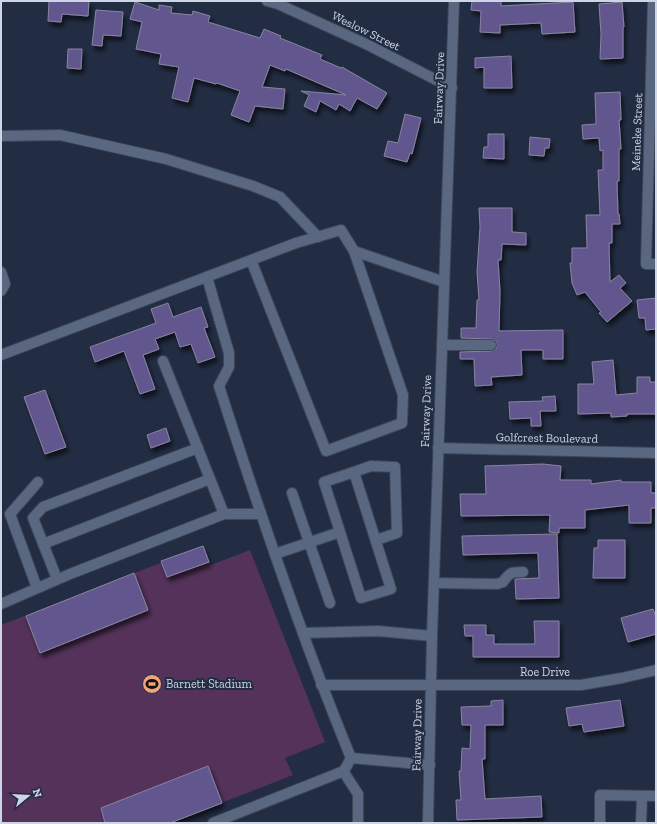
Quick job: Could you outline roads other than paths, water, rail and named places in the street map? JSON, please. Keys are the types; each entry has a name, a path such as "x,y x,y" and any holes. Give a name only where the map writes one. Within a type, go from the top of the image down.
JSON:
{"street":[{"name":"Weslow Street","path":"267,1 278,3 366,44 452,88"},
{"name":"Fairway Drive","path":"428,823 432,636 454,1"},
{"name":"Meineke Street","path":"651,264 654,110 653,1"},
{"path":"1,136 60,135 166,159 253,186 280,197 318,237"},
{"path":"1,355 207,276 296,243 341,230 354,251 403,395 402,423 326,451 251,260"},
{"path":"354,251 444,282"},
{"path":"1,272 5,284 1,291"},
{"path":"207,276 229,353 229,367 219,386 260,514 321,685 351,758"},
{"path":"442,345 491,345"},
{"path":"163,361 224,514"},
{"path":"57,579 33,518 43,507 198,448"},
{"name":"Golfcrest Boulevard","path":"438,448 656,453"},
{"path":"354,472 391,588 361,598 324,482 354,472 372,466 395,467 397,533 376,540"},
{"path":"43,544 210,479"},
{"path":"37,588 10,514 38,482"},
{"path":"292,493 330,603"},
{"path":"1,604 57,579 224,514 260,514"},
{"path":"275,554 340,532"},
{"path":"434,583 497,584 503,582 508,575 513,572 523,572"},
{"path":"303,633 378,632 432,636"},
{"name":"Roe Drive","path":"321,685 581,686 656,670"},
{"path":"351,758 430,765"},
{"path":"213,823 343,771 351,758"},
{"path":"343,771 358,794 358,823"},
{"path":"600,823 600,795 656,796"},
{"path":"641,823 642,796"}],"place":[{"name":"Barnett Stadium","path":"152,684"}]}
